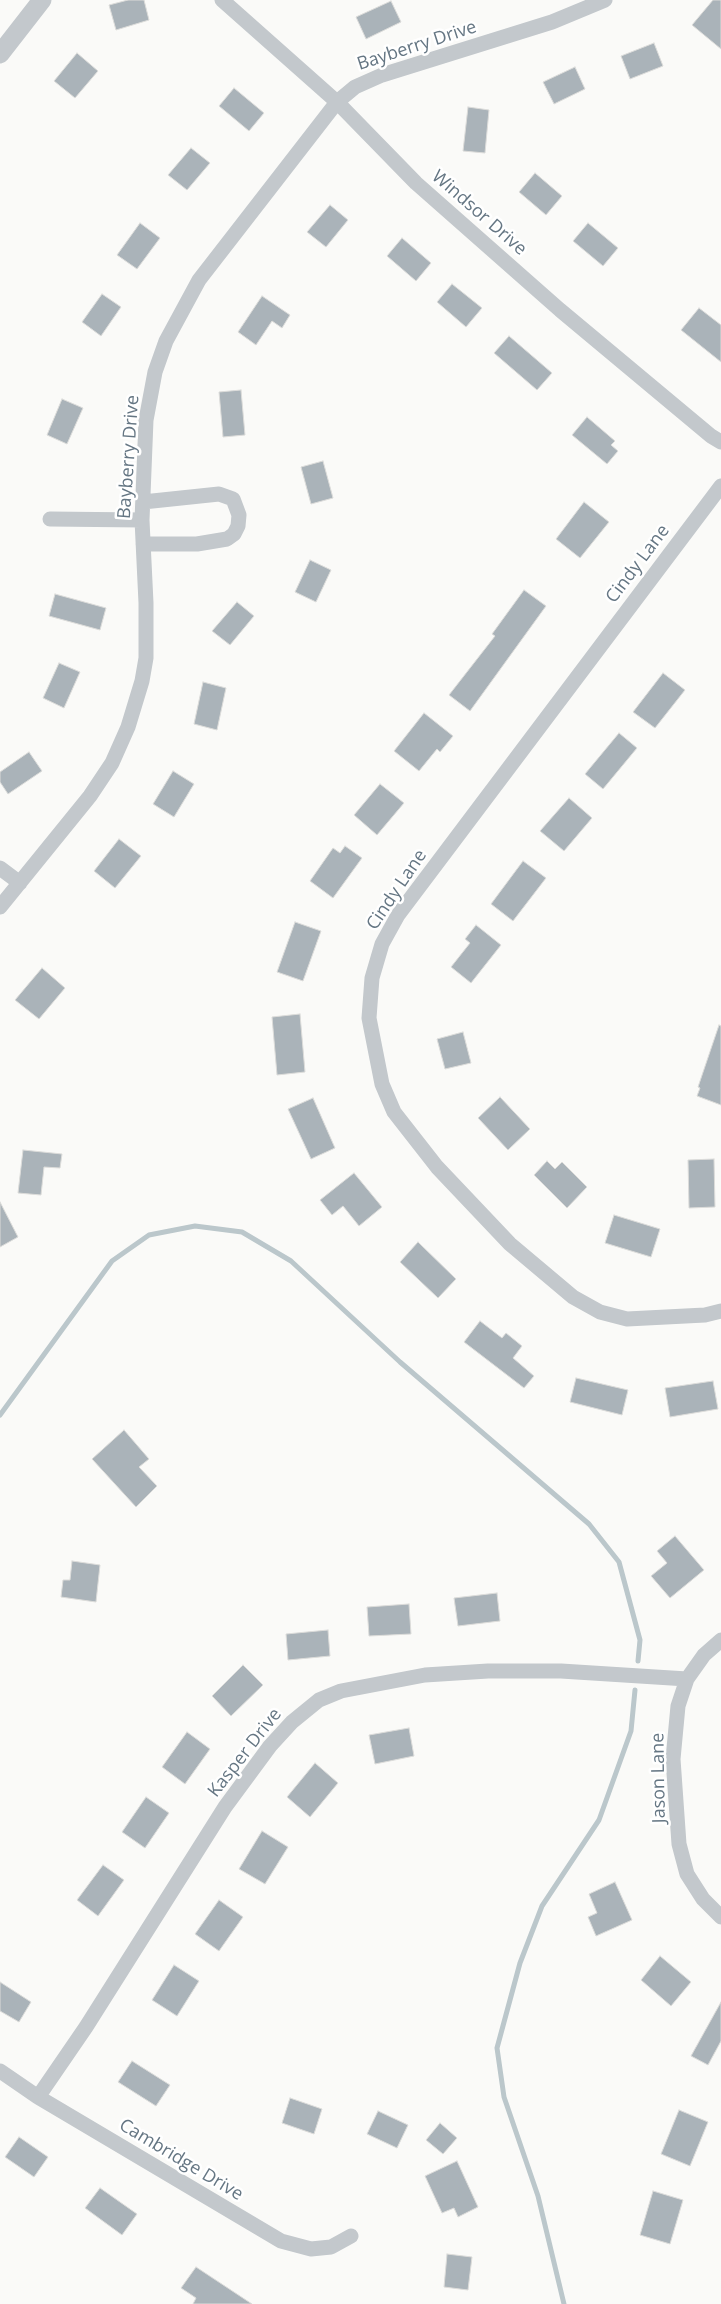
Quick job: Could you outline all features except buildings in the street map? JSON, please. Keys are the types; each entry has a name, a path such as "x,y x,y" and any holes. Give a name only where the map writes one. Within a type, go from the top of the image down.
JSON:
{"street":[{"path":"0,54 42,0"},
{"name":"Windsor Drive","path":"222,0 337,102 416,183 560,310 721,442"},
{"name":"Bayberry Drive","path":"0,907 90,796 112,762 128,727 142,681 146,658 142,520 146,420 155,372 166,341 199,280 337,102 355,87 382,75 552,22 606,0"},
{"name":"Cindy Lane","path":"721,486 398,915 382,944 372,978 369,1018 382,1084 394,1112 437,1167 504,1237 573,1297 600,1312 627,1319 705,1315 721,1311"},
{"path":"143,502 219,494 233,499 239,515 238,526 234,534 227,539 197,544 143,544"},
{"path":"50,519 142,520"},
{"path":"0,868 20,883"},
{"name":"Jason Lane","path":"721,1640 704,1655 688,1679 678,1706 674,1759 679,1844 687,1874 703,1899 721,1917"},
{"name":"Kasper Drive","path":"38,2097 86,2027 225,1807 270,1746 292,1722 319,1700 341,1691 425,1675 488,1670 561,1671 688,1679"},
{"name":"Cambridge Drive","path":"0,2071 38,2097 281,2241 311,2249 331,2247 351,2236"}],"waterway":[{"path":"0,1415 112,1261 149,1235 195,1226 242,1232 291,1261 400,1362 589,1524 619,1562 640,1640 638,1661"},
{"path":"564,2304 538,2196 504,2097 497,2048 520,1963 542,1906 599,1820 631,1731 635,1690"}]}
